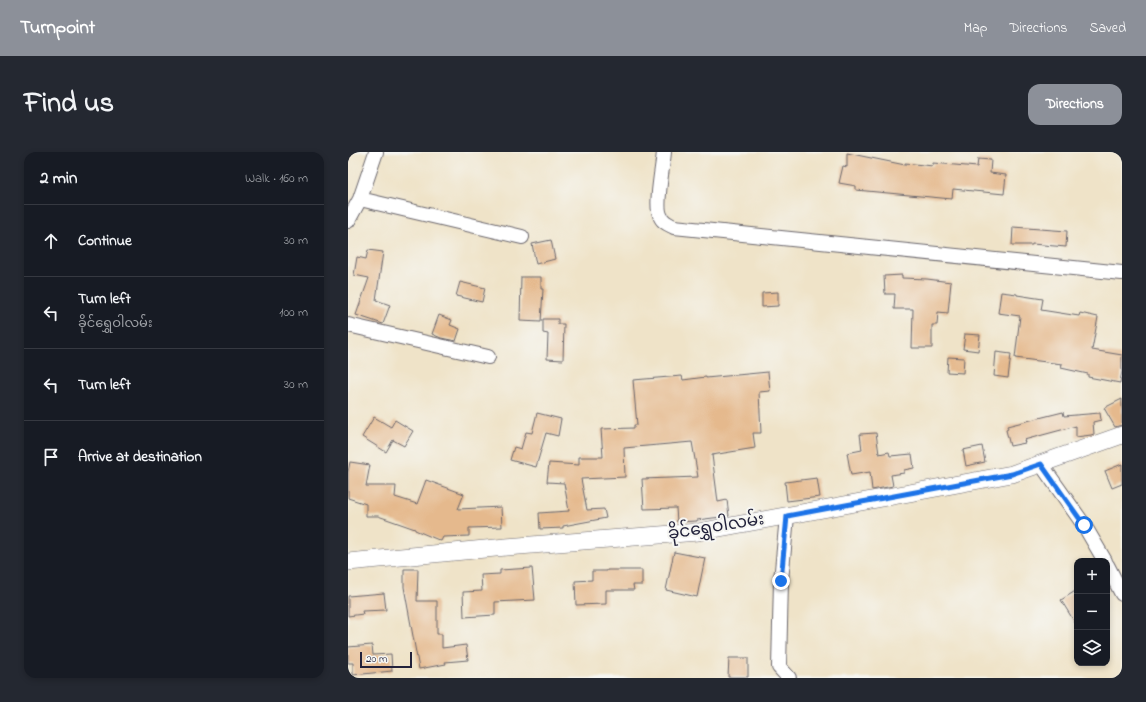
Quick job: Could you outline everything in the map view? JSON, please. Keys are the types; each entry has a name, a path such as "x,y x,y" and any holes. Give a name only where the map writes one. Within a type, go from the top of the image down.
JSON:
{"street":[{"path":"349,217 360,198 376,152"},
{"path":"664,152 658,207 660,216 666,223 674,227 1122,273"},
{"path":"360,198 522,237"},
{"path":"348,325 488,357"},
{"name":"ခိုင်ရွှေဝါလမ်း","path":"348,562 506,547 698,532 1012,474 1122,435"},
{"path":"1041,464 1084,525 1103,558"},
{"path":"787,516 781,581 779,667 789,678"},
{"path":"1110,571 1122,594"}],"building":[{"path":"847,153 905,165 905,163 933,166 933,163 977,167 978,159 991,160 990,173 1006,175 1004,194 953,189 952,199 856,190 856,186 839,183 843,166 847,167"},
{"path":"1013,227 1067,231 1066,247 1032,244 1012,245"},
{"path":"551,240 555,259 536,264 532,244"},
{"path":"368,250 383,252 376,300 390,305 383,324 356,315 369,278 354,275 357,257 366,259"},
{"path":"902,275 902,278 951,282 948,313 938,312 937,325 932,325 932,348 912,348 913,309 894,309 895,294 885,294 884,276"},
{"path":"521,277 541,277 541,289 543,289 541,322 520,321"},
{"path":"460,282 485,288 482,302 456,296"},
{"path":"778,292 778,306 762,307 762,293"},
{"path":"1001,292 1043,299 1041,310 1079,316 1080,313 1098,317 1092,350 1122,355 1120,383 1088,377 1088,374 1061,368 1062,364 1015,358 1020,316 998,313"},
{"path":"439,315 452,320 450,325 460,329 456,341 441,338 432,334"},
{"path":"543,319 558,319 558,324 564,324 563,360 547,359 548,334 543,333"},
{"path":"965,334 980,335 978,351 963,349"},
{"path":"996,352 1011,354 1008,378 994,376"},
{"path":"948,357 964,358 963,373 947,372"},
{"path":"768,372 770,391 759,392 761,433 753,433 755,448 712,455 718,502 727,500 729,516 697,521 677,522 676,508 644,509 642,479 698,477 692,442 624,448 625,477 581,479 587,510 604,509 606,518 563,526 563,528 540,529 539,513 569,511 564,483 547,482 549,463 579,465 579,457 603,457 601,429 634,428 634,425 637,425 633,380 682,376 683,380"},
{"path":"1122,399 1122,425 1115,427 1104,408"},
{"path":"1063,412 1064,416 1100,413 1101,420 1093,422 1094,434 1091,435 1076,437 1076,426 1024,440 1025,443 1010,446 1006,430 1008,429 1007,426"},
{"path":"537,413 561,419 558,436 546,433 536,467 510,460 514,447 521,449 526,432 532,433"},
{"path":"374,417 391,427 395,420 413,431 404,446 393,440 386,452 362,437"},
{"path":"876,433 879,454 889,452 890,456 912,454 914,468 904,470 904,473 891,475 893,486 872,490 870,472 851,475 847,453 862,450 860,434"},
{"path":"982,446 985,462 966,466 963,450"},
{"path":"350,462 370,465 366,486 396,486 395,497 417,504 426,480 464,494 458,509 501,507 502,527 469,528 469,536 443,537 441,541 415,529 378,516 366,516 366,504 348,498 348,472"},
{"path":"1122,464 1122,484 1112,488 1105,471"},
{"path":"817,478 820,497 787,501 785,482"},
{"path":"674,552 705,558 697,597 666,590"},
{"path":"532,568 535,600 495,602 495,615 464,617 463,592 482,591 481,575 500,574 500,570"},
{"path":"404,569 418,569 417,601 437,601 437,634 442,634 442,648 466,645 468,660 445,662 446,664 419,669 404,587"},
{"path":"642,570 642,585 633,585 634,590 606,590 606,604 576,605 575,581 592,580 592,571"},
{"path":"1074,592 1074,621 1061,600"},
{"path":"384,593 386,610 362,611 363,614 348,616 348,596"},
{"path":"372,645 373,655 391,654 392,671 353,675 353,663 348,663 348,647"},
{"path":"729,658 748,658 748,677 728,677"}],"route":[{"path":"781,581 787,516 1012,474 1041,464 1084,525"}]}
